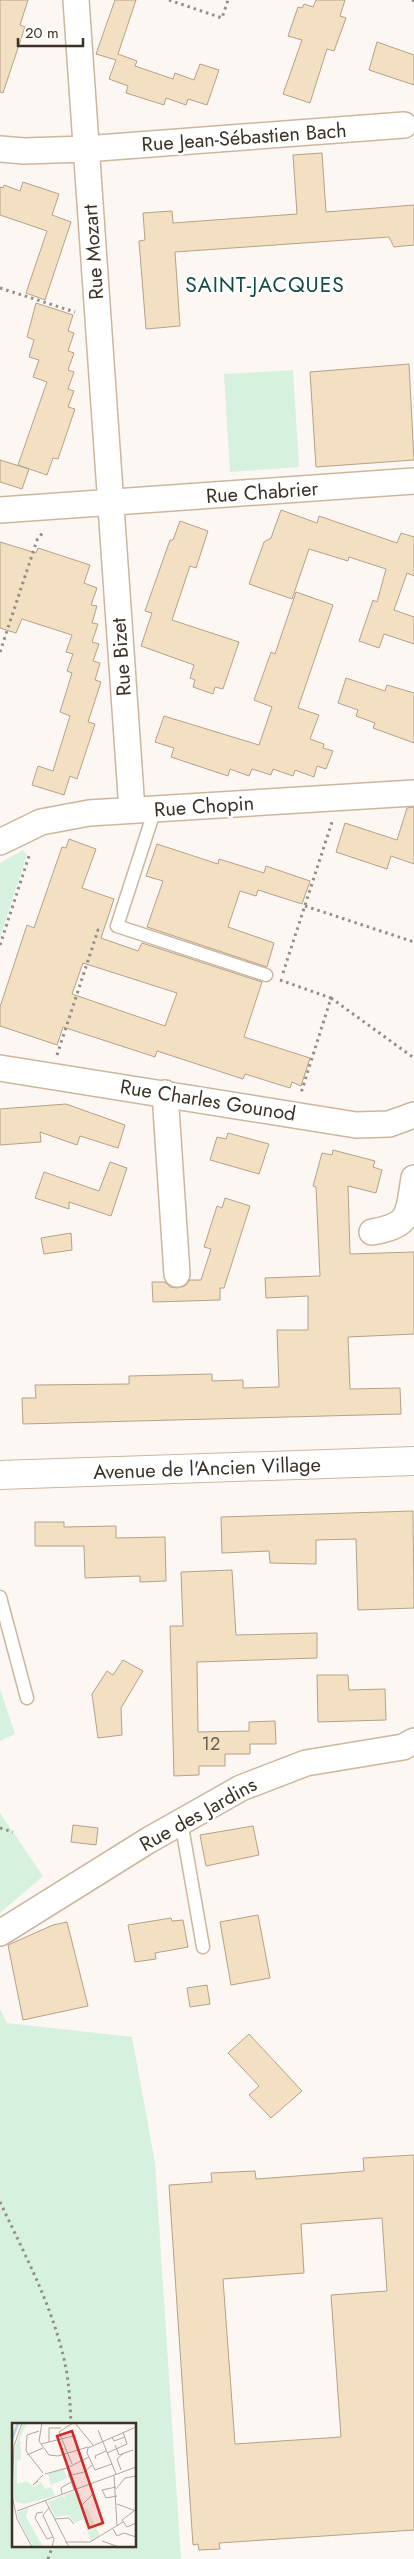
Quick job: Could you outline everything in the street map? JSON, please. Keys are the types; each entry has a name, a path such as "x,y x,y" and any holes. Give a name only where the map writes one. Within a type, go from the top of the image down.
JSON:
{"street":[{"name":"Rue Mozart","path":"76,0 111,503"},
{"name":"Rue Jean-Sébastien Bach","path":"0,149 24,151 85,149 404,125"},
{"name":"Rue Chabrier","path":"0,510 414,481"},
{"name":"Rue Bizet","path":"111,503 144,810"},
{"name":"Rue Chopin","path":"0,842 31,825 52,819 144,810 414,793"},
{"name":"Rue Charles Gounod","path":"0,1068 50,1074 367,1126 412,1122"},
{"path":"165,1093 177,1274"},
{"path":"372,1232 390,1228 401,1223 409,1207 414,1178"},
{"name":"Avenue de l'Ancien Village","path":"0,1475 414,1461"},
{"name":"Rue des Jardins","path":"0,1933 181,1821 241,1788 278,1773 325,1759 403,1746 414,1741"}],"lane":[{"path":"144,810 117,926 266,975"},
{"path":"0,1597 27,1698"},
{"path":"181,1821 204,1947"}],"path":[{"path":"169,0 222,18 228,0"},
{"path":"0,288 84,315"},
{"path":"0,652 37,540 62,507"},
{"path":"280,980 340,797"},
{"path":"0,945 32,846"},
{"path":"305,906 414,942"},
{"path":"50,1074 98,930 117,926"},
{"path":"266,975 331,998 414,1058"},
{"path":"294,1114 331,998"},
{"path":"0,1828 13,1832"},
{"path":"0,2202 40,2285 53,2321 64,2360 71,2423"},
{"path":"48,2559 52,2546"}],"green space":[{"path":"293,370 299,467 230,472 224,374"},
{"path":"23,850 27,855 0,937 0,863"},
{"path":"0,1689 15,1734 0,1741"},
{"path":"0,1813 43,1876 0,1913"},
{"path":"0,2009 7,2023 132,2037 155,2163 181,2559 0,2559"}],"building":[{"path":"0,0 28,0 20,25 25,27 3,93 0,92"},
{"path":"115,0 136,0 118,54 137,61 135,66 173,79 175,73 194,80 200,64 219,70 207,105 188,99 186,105 166,98 164,105 126,93 128,86 109,79 116,60 96,54"},
{"path":"316,0 345,0 340,16 346,18 334,51 327,49 310,103 283,94 302,40 288,36 298,7 302,8 304,4 313,7"},
{"path":"377,42 414,55 414,85 369,70"},
{"path":"322,153 326,212 414,205 414,245 394,247 389,237 175,252 180,326 146,329 139,241 145,240 143,213 172,211 173,223 297,214 293,155"},
{"path":"23,182 59,194 52,215 71,222 45,300 26,293 47,231 0,215 0,187 3,188 4,185 20,191"},
{"path":"36,303 73,315 68,331 74,333 68,351 74,353 68,370 74,372 68,389 74,391 68,407 75,409 58,459 53,458 47,475 18,465 47,382 33,377 39,360 29,357 34,340 27,337"},
{"path":"409,364 414,460 316,467 310,372"},
{"path":"0,460 29,469 22,489 0,482"},
{"path":"281,510 317,523 319,516 397,543 401,533 414,537 414,576 407,573 394,610 414,617 414,644 384,634 379,648 359,641 373,600 377,602 386,569 349,557 348,561 309,549 292,599 249,584 264,542 271,538"},
{"path":"180,521 208,531 196,568 190,566 172,620 239,642 223,689 215,687 213,694 193,687 195,680 190,678 194,665 141,646 152,613 145,611 170,540 173,540"},
{"path":"0,542 36,553 38,548 90,565 84,583 97,588 91,605 97,606 92,623 98,624 92,642 99,644 93,661 100,663 95,680 101,682 88,722 95,724 77,779 70,776 64,795 32,785 38,766 53,771 70,716 60,712 72,673 67,671 73,654 66,652 72,635 22,619 16,633 0,628"},
{"path":"296,592 333,605 298,708 319,715 310,739 324,744 323,748 333,751 326,769 317,766 314,777 295,770 293,776 273,769 271,775 252,769 249,776 230,769 228,776 171,757 174,748 155,742 164,716 259,745 272,707 254,700 271,652 275,654"},
{"path":"346,678 385,691 387,685 414,693 414,743 373,728 375,723 356,716 358,710 338,703"},
{"path":"414,807 414,864 391,856 387,869 336,852 345,823 397,840 407,808"},
{"path":"69,839 96,849 82,888 114,899 101,938 138,951 142,943 262,982 244,1037 310,1058 301,1086 292,1082 290,1088 245,1074 243,1079 157,1051 155,1057 63,1027 57,1045 0,1026 0,1007 27,925 34,928 62,847 66,848","holes":["83,963 177,993 165,1026 72,994"]},
{"path":"157,844 218,864 219,859 264,873 266,866 310,881 302,904 258,890 256,896 240,891 228,927 274,943 267,967 147,927 163,881 146,876"},
{"path":"66,1104 125,1125 118,1148 80,1136 77,1145 40,1132 41,1142 0,1145 0,1109"},
{"path":"228,1133 269,1144 259,1174 210,1160 217,1137 226,1139"},
{"path":"333,1150 375,1161 373,1167 382,1170 376,1193 348,1186 350,1254 414,1252 414,1334 348,1337 350,1389 400,1388 401,1414 23,1424 22,1398 36,1398 35,1385 129,1384 129,1376 212,1374 212,1381 243,1380 243,1388 279,1387 277,1330 308,1330 308,1296 266,1298 265,1278 320,1276 316,1187 313,1186 322,1153 332,1155"},
{"path":"110,1162 127,1168 111,1216 69,1202 69,1209 35,1198 44,1172 99,1191"},
{"path":"225,1198 250,1206 224,1288 220,1288 220,1300 153,1302 152,1282 165,1282 170,1287 177,1288 185,1286 190,1280 201,1280 211,1249 204,1247 217,1206 222,1208"},
{"path":"71,1233 72,1250 44,1254 41,1238"},
{"path":"413,1511 414,1608 358,1610 356,1539 316,1540 316,1564 270,1563 269,1551 222,1553 221,1517"},
{"path":"35,1522 64,1522 64,1527 116,1526 116,1538 165,1537 166,1581 140,1582 140,1576 85,1578 84,1546 35,1546"},
{"path":"232,1570 236,1635 317,1633 317,1658 197,1662 198,1732 249,1731 249,1722 275,1721 276,1744 250,1744 250,1754 225,1754 225,1766 199,1766 199,1775 174,1776 170,1626 183,1626 181,1572"},
{"path":"123,1660 143,1671 121,1708 122,1735 98,1738 92,1694 107,1671 113,1675"},
{"path":"317,1675 348,1675 349,1690 385,1689 386,1720 318,1722"},
{"path":"73,1825 98,1828 96,1845 71,1842"},
{"path":"253,1826 259,1855 206,1866 200,1835"},
{"path":"258,1915 270,1978 231,1985 220,1922"},
{"path":"171,1918 172,1921 183,1920 188,1947 155,1953 156,1959 135,1962 128,1925"},
{"path":"67,1922 88,2006 23,2020 8,1945 53,1925"},
{"path":"207,1985 210,2004 190,2007 187,1988"},
{"path":"249,2034 302,2091 271,2118 249,2095 259,2086 228,2053"},
{"path":"414,2155 414,2530 219,2543 220,2549 199,2550 198,2544 193,2545 169,2185 212,2182 211,2173 255,2171 256,2179 364,2171 363,2158","holes":["382,2218 387,2291 331,2295 341,2437 235,2444 223,2279 304,2273 301,2224"]}],"district":[{"name":"SAINT-JACQUES","path":"265,285"}]}
